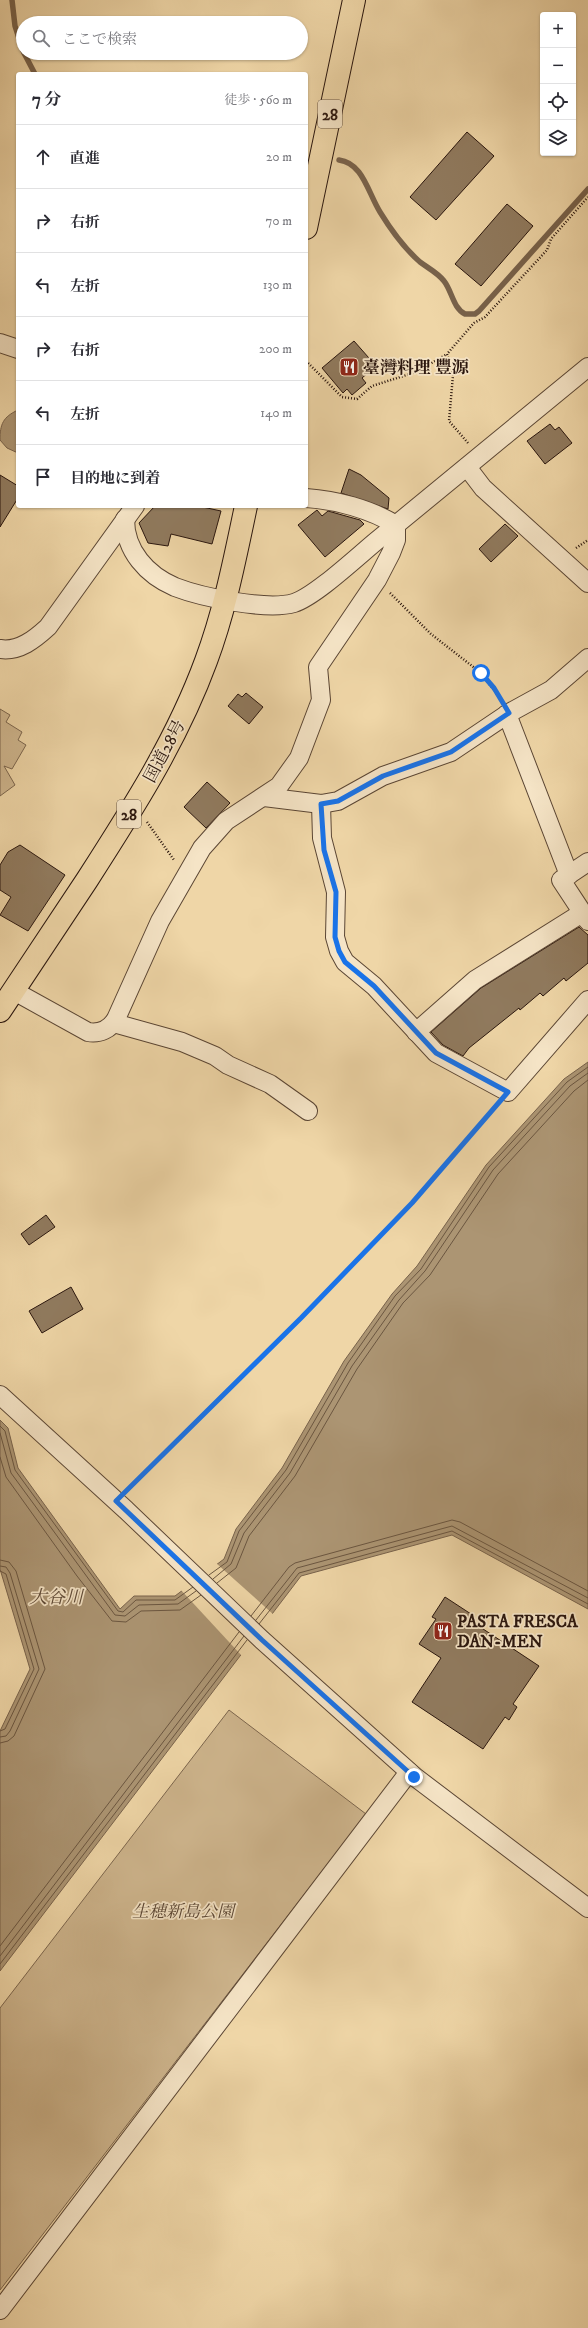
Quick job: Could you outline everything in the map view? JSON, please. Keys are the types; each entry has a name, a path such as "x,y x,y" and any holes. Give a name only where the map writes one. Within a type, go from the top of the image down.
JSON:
{"highway":[{"name":"28","path":"308,218 354,0"},
{"name":"国道28号","path":"0,1011 122,825 155,771 191,698 206,662 226,600 246,508"}],"street":[{"path":"0,343 16,348"},
{"path":"130,512 126,535 133,552 151,574 160,581 182,590 226,600 273,605 300,601 396,525 588,367"},
{"path":"473,462 483,488 588,583"},
{"path":"308,498 326,499 381,516 396,525"},
{"path":"0,649 21,647 37,638 48,627 130,512"},
{"path":"14,991 88,1032 101,1032 114,1022 160,921 202,848 226,821 264,797 278,786 299,758 321,700 318,666 377,580 396,540 396,525"},
{"path":"264,797 321,804 338,801 383,776 451,752 508,713 551,690 588,658"},
{"path":"508,713 569,875"},
{"path":"321,804 324,850 336,892 335,937 339,951 345,962 374,986 436,1053 508,1092 588,1000"},
{"path":"416,1032 475,980 585,917 561,880 588,862"},
{"path":"114,1022 182,1042 215,1056 228,1065 270,1084 308,1111"},
{"path":"2,1397 121,1505 262,1640 409,1772 588,1908"},
{"path":"0,2310 409,1772"}],"path":[{"path":"308,363 342,397 357,399 372,386 416,372 447,354 474,323 485,317 547,250 551,239 588,197"},
{"path":"447,354 452,375 449,421 473,462"},
{"path":"377,580 431,634 481,673 494,688 508,713"},
{"path":"145,820 167,852 188,874"},
{"path":"121,1505 401,1215 508,1092"}],"green space":[{"path":"0,709 10,715 6,722 22,732 18,740 26,745 12,769 4,766 15,785 0,796"},
{"name":"生穂新島公園","path":"229,1710 366,1814 0,2290 0,2008"}],"water":[{"path":"16,411 16,452 7,448 0,440 3,422"},
{"name":"大谷川","path":"588,1062 588,1609 452,1535 301,1576 0,1971 0,1731 30,1669 0,1569 0,1420 8,1428 18,1468 120,1609 134,1596 175,1596 224,1559 236,1529 282,1468 344,1361 392,1294 417,1266 486,1165 564,1079"}],"pier":[{"path":"216,1563 274,1615 242,1656 180,1589"}],"building":[{"path":"467,132 494,156 436,220 410,197"},
{"path":"507,204 533,226 481,286 455,264"},
{"name":"臺灣料理 豐源","path":"354,341 376,366 362,378 366,383 352,395 347,389 343,393 322,368"},
{"path":"550,424 555,430 559,427 572,443 545,464 527,441"},
{"path":"349,469 361,475 389,498 388,509 341,493"},
{"path":"0,475 16,485 16,501 0,527"},
{"path":"153,508 207,508 221,511 212,544 171,534 168,546 148,543 139,523"},
{"path":"317,510 322,516 328,511 360,520 364,524 325,557 298,525"},
{"path":"505,524 518,536 491,562 479,549"},
{"path":"246,693 263,707 249,724 228,706 238,694 242,697"},
{"path":"207,782 230,803 206,828 184,807"},
{"path":"20,845 65,875 28,931 0,915 11,897 0,890 0,865 8,852"},
{"path":"579,927 588,935 588,963 566,981 564,978 543,996 540,993 520,1010 519,1008 469,1048 463,1056 443,1045 431,1032 481,988"},
{"path":"46,1215 55,1227 29,1245 21,1234"},
{"path":"71,1287 83,1309 42,1333 29,1311"},
{"path":"445,1597 471,1614 468,1619 539,1666 513,1704 517,1707 509,1720 505,1717 483,1749 412,1702 441,1658 419,1644 436,1619 432,1617"}],"waterway":[{"path":"12,0 16,29"},
{"path":"28,60 34,72"},
{"path":"339,160 347,162 359,173 380,212 393,232 414,257 442,278 447,285 455,304 465,314 475,314 479,311 588,189"}],"place":[{"name":"臺灣料理 豐源","path":"349,367"},
{"name":"PASTA FRESCA DAN-MEN","path":"443,1631"}],"route":[{"path":"414,1777 262,1640 116,1501 301,1318 412,1203 508,1092 436,1053 374,986 356,973 345,962 339,951 335,937 336,892 322,838 321,804 338,801 383,776 451,752 509,713 494,688 481,673"}]}
